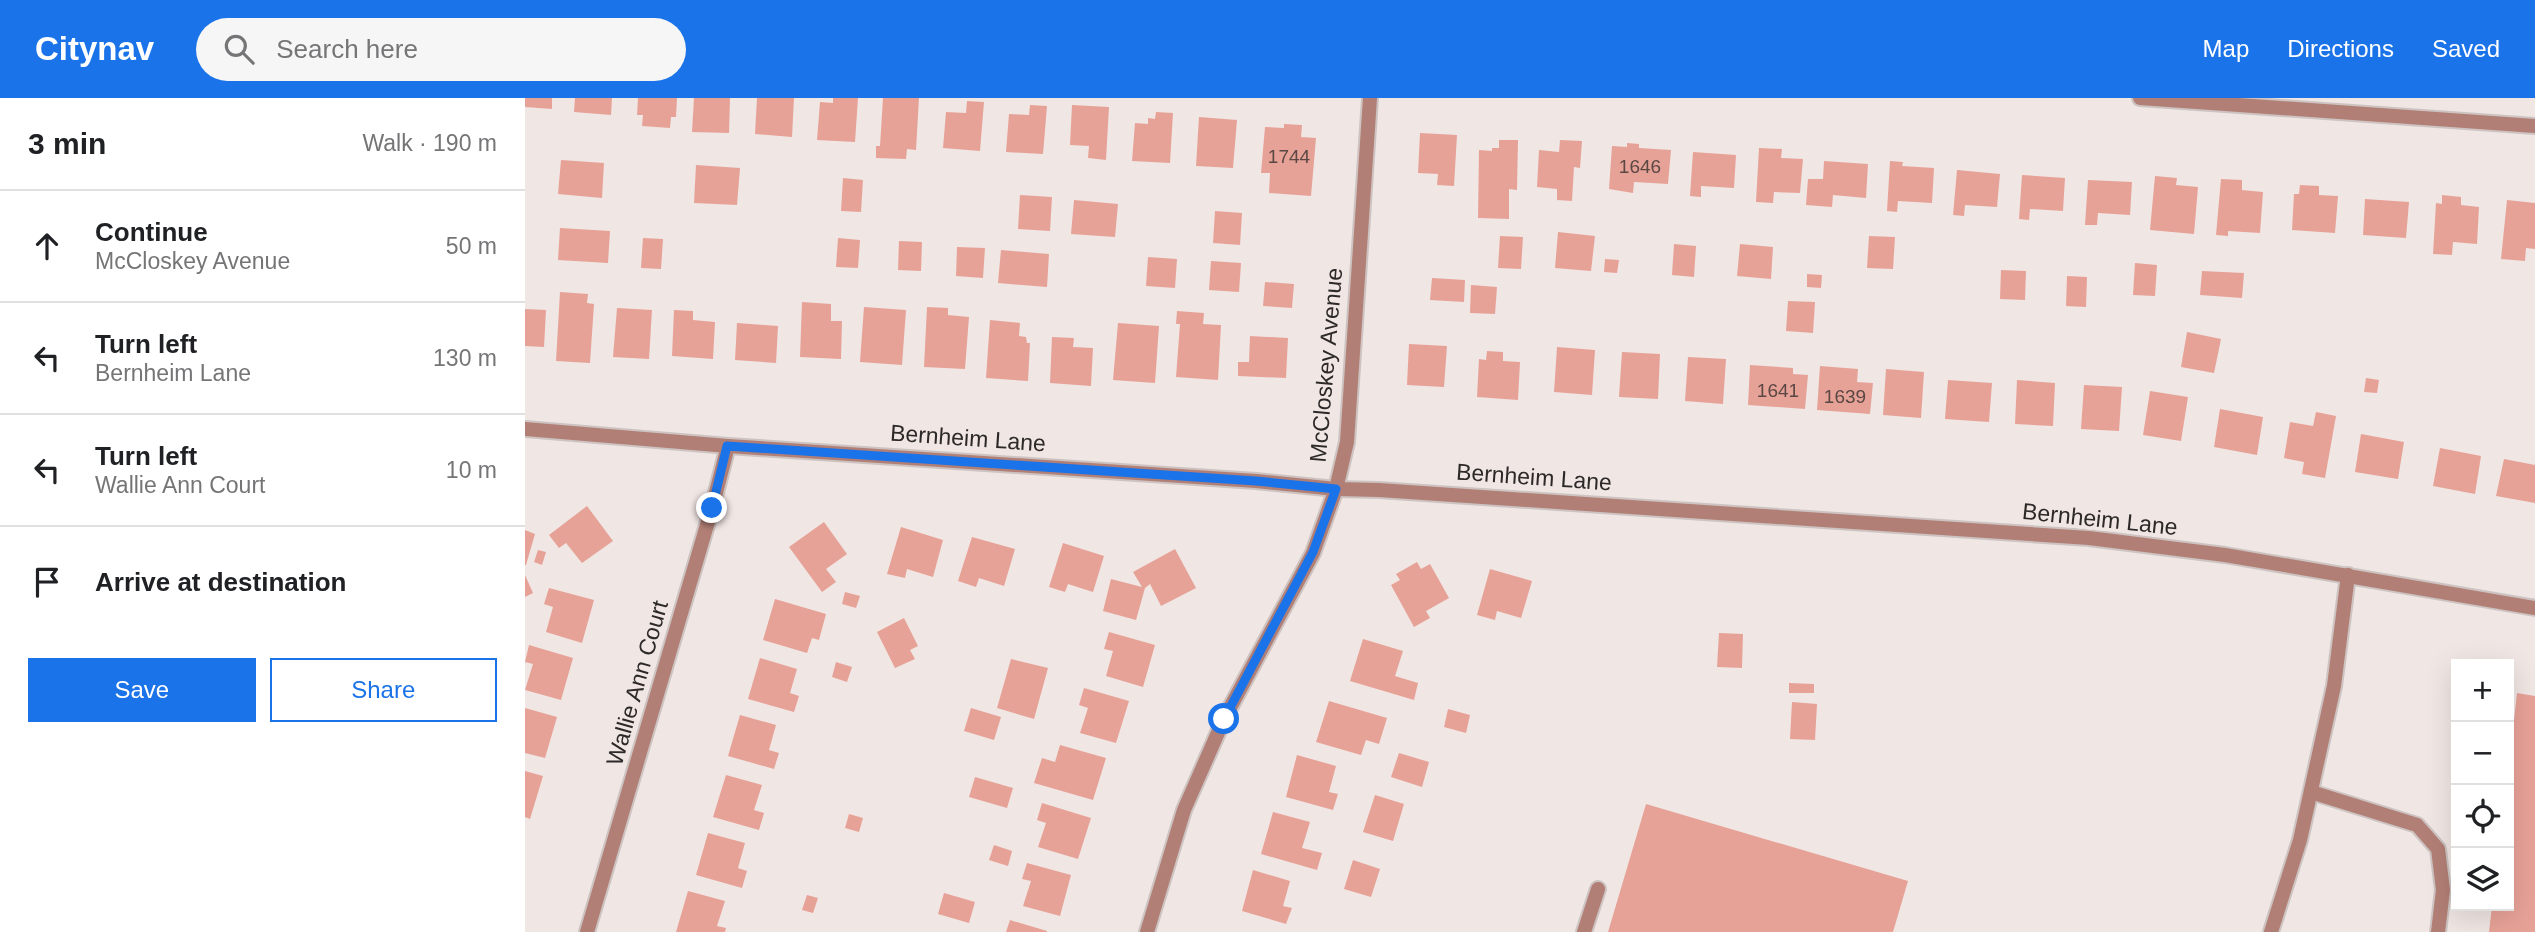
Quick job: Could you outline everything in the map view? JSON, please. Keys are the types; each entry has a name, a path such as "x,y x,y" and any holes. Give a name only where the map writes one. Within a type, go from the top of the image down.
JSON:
{"street":[{"name":"McCloskey Avenue","path":"1147,932 1184,810 1224,719 1313,552 1336,489 1347,442 1370,98"},
{"path":"2140,98 2535,126"},
{"name":"Bernheim Lane","path":"525,429 1336,489 2089,538 2225,555 2535,608"},
{"name":"Wallie Ann Court","path":"587,932 712,508 727,446"},
{"path":"2271,932 2300,840 2334,686 2348,575"},
{"path":"2311,792 2417,825 2438,849 2443,890 2438,932"},
{"path":"1584,932 1598,889"}],"building":[{"path":"525,98 552,98 552,109 525,107"},
{"path":"575,98 612,98 611,115 574,112"},
{"path":"638,98 677,98 676,117 671,117 670,128 642,126 643,115 637,115"},
{"path":"694,98 730,98 729,133 692,132"},
{"path":"757,98 794,98 792,137 755,134"},
{"path":"833,98 858,98 855,142 817,140 820,102 833,103"},
{"path":"883,98 919,98 916,150 907,149 906,159 876,158 876,146 880,146"},
{"path":"967,101 984,102 980,151 943,148 946,112 966,113"},
{"path":"1030,105 1047,106 1043,154 1006,152 1009,114 1029,115"},
{"path":"1072,105 1109,107 1106,160 1088,158 1089,146 1070,145"},
{"path":"1156,112 1173,113 1170,163 1132,161 1135,123 1148,124 1148,118 1155,119"},
{"path":"1199,117 1237,120 1233,168 1196,166"},
{"path":"1284,124 1302,125 1301,137 1316,138 1311,196 1269,193 1270,173 1261,173 1265,127 1284,128"},
{"path":"1420,133 1457,135 1454,186 1437,185 1438,174 1418,173"},
{"path":"1499,140 1518,140 1517,190 1509,189 1509,219 1478,218 1479,150 1492,151 1492,148 1499,148"},
{"path":"1560,140 1582,141 1580,168 1574,167 1572,201 1557,200 1557,189 1537,187 1539,150 1559,152"},
{"path":"1627,143 1639,144 1639,148 1671,150 1668,184 1634,182 1633,193 1609,189 1612,146 1627,147"},
{"path":"1759,148 1782,149 1781,158 1803,159 1800,193 1774,192 1773,203 1756,202"},
{"path":"1693,152 1736,155 1734,188 1701,186 1701,197 1690,196"},
{"path":"561,160 604,163 602,198 558,194"},
{"path":"1824,161 1868,164 1866,198 1833,195 1832,207 1806,205 1808,179 1823,179"},
{"path":"1890,161 1903,162 1902,166 1934,168 1932,203 1898,201 1897,212 1887,211"},
{"path":"696,165 740,168 737,205 694,203"},
{"path":"1957,170 2000,174 1997,207 1965,205 1964,216 1953,215"},
{"path":"2022,175 2065,178 2063,211 2030,209 2029,220 2019,219"},
{"path":"2155,176 2177,178 2176,185 2198,187 2194,234 2150,230"},
{"path":"843,178 863,180 861,212 841,211"},
{"path":"2221,179 2242,180 2242,190 2263,192 2260,233 2228,231 2228,236 2216,235"},
{"path":"2088,180 2132,182 2130,215 2098,213 2097,225 2085,225"},
{"path":"2300,185 2319,186 2319,195 2338,196 2335,233 2292,230 2294,194 2299,194"},
{"path":"1020,195 1052,197 1050,231 1018,229"},
{"path":"2442,195 2461,197 2461,205 2479,207 2477,244 2453,242 2452,255 2433,254 2436,203 2442,204"},
{"path":"2365,199 2409,202 2406,238 2363,235"},
{"path":"1074,200 1118,204 1115,237 1071,234"},
{"path":"2507,200 2535,203 2535,249 2526,248 2525,261 2501,259"},
{"path":"1215,211 1242,213 1240,245 1213,243"},
{"path":"560,228 610,231 608,263 558,260"},
{"path":"1558,232 1595,236 1591,271 1555,268"},
{"path":"1500,236 1523,237 1521,269 1498,268"},
{"path":"1869,236 1895,237 1893,269 1867,268"},
{"path":"643,238 663,239 661,269 641,268"},
{"path":"838,238 860,240 858,268 836,267"},
{"path":"899,241 922,242 921,271 898,270"},
{"path":"1674,244 1696,246 1694,277 1672,275"},
{"path":"1740,244 1773,247 1771,279 1737,276"},
{"path":"957,247 985,248 983,278 956,276"},
{"path":"1001,250 1049,254 1047,287 998,283"},
{"path":"1148,257 1177,259 1175,288 1146,286"},
{"path":"1605,259 1619,260 1617,273 1604,272"},
{"path":"1211,261 1241,263 1239,292 1209,290"},
{"path":"2135,263 2157,265 2155,296 2133,295"},
{"path":"2001,270 2026,271 2025,300 2000,299"},
{"path":"2202,271 2244,273 2242,298 2200,295"},
{"path":"1807,274 1822,275 1821,288 1807,287"},
{"path":"2067,276 2087,277 2086,307 2066,306"},
{"path":"1432,278 1465,280 1464,302 1430,300"},
{"path":"1265,282 1294,284 1292,308 1263,306"},
{"path":"1471,285 1497,287 1495,314 1470,313"},
{"path":"560,292 588,294 587,303 594,304 590,363 556,361"},
{"path":"1788,301 1815,302 1813,333 1786,331"},
{"path":"802,302 831,304 831,321 842,321 841,359 800,357"},
{"path":"864,307 906,310 902,365 860,362"},
{"path":"927,307 948,308 948,315 969,317 965,369 924,367"},
{"path":"617,308 652,310 649,359 613,357"},
{"path":"525,309 546,310 544,347 525,346"},
{"path":"674,310 693,311 693,320 715,322 713,359 672,356"},
{"path":"1177,311 1204,313 1203,324 1221,325 1218,380 1176,377 1180,324 1176,324"},
{"path":"990,320 1020,323 1019,336 1026,337 1027,343 1030,343 1028,381 986,378"},
{"path":"737,323 778,326 776,363 735,360"},
{"path":"1118,323 1159,326 1155,383 1113,380"},
{"path":"2187,332 2221,339 2214,373 2181,367"},
{"path":"1250,336 1288,338 1286,378 1238,376 1238,362 1249,362"},
{"path":"1052,337 1074,338 1073,347 1093,348 1091,386 1050,383"},
{"path":"1409,344 1447,346 1444,387 1407,385"},
{"path":"1557,347 1595,350 1592,395 1554,392"},
{"path":"1487,351 1503,352 1503,361 1520,362 1518,400 1477,397 1479,359 1486,360"},
{"path":"1622,352 1660,354 1658,399 1619,397"},
{"path":"1688,357 1726,359 1723,404 1685,401"},
{"path":"1750,365 1793,368 1793,374 1808,375 1805,409 1748,405"},
{"path":"1820,366 1858,369 1857,382 1873,383 1870,414 1817,410"},
{"path":"1886,369 1924,372 1921,418 1883,415"},
{"path":"2366,378 2379,380 2377,393 2364,392"},
{"path":"1948,380 1992,383 1989,422 1945,419"},
{"path":"2017,380 2055,383 2053,426 2015,424"},
{"path":"2084,385 2122,387 2119,431 2081,429"},
{"path":"2150,391 2188,397 2181,441 2143,435"},
{"path":"2220,409 2263,417 2257,455 2214,447"},
{"path":"2316,412 2336,416 2325,478 2302,474 2304,462 2284,458 2290,422 2313,426"},
{"path":"2361,434 2404,442 2398,479 2355,472"},
{"path":"2440,448 2481,456 2475,494 2433,486"},
{"path":"2504,459 2535,465 2535,503 2496,496"},
{"path":"587,506 613,541 582,563 566,543 559,548 549,535"},
{"path":"824,522 847,554 826,569 836,582 822,592 789,547"},
{"path":"901,527 943,540 933,577 907,569 905,578 887,574"},
{"path":"525,530 535,534 526,565 525,565"},
{"path":"972,537 1015,549 1004,586 979,578 976,587 958,581"},
{"path":"1063,543 1104,556 1093,592 1068,584 1065,592 1049,587"},
{"path":"1175,549 1196,588 1161,606 1150,584 1145,588 1136,620 1103,611 1111,579 1142,587 1133,572"},
{"path":"538,550 546,552 542,565 534,562"},
{"path":"1417,562 1421,569 1430,564 1449,598 1426,611 1430,618 1414,627 1391,585 1400,580 1396,574"},
{"path":"1490,569 1532,581 1521,618 1497,611 1495,620 1477,615"},
{"path":"525,575 533,593 525,597"},
{"path":"549,588 594,600 582,643 546,632 553,607 544,604"},
{"path":"845,592 860,596 856,608 842,604"},
{"path":"775,599 826,614 819,640 812,638 807,653 763,640"},
{"path":"904,618 918,646 910,650 915,659 895,668 877,632"},
{"path":"1109,632 1155,645 1143,687 1106,676 1113,651 1104,649"},
{"path":"1719,633 1743,634 1742,668 1717,667"},
{"path":"1363,639 1403,651 1395,676 1418,683 1414,700 1350,681"},
{"path":"529,645 573,658 561,700 525,690 533,664 525,662"},
{"path":"760,658 797,669 790,693 799,696 794,712 748,699"},
{"path":"1011,659 1048,668 1034,719 997,708"},
{"path":"836,662 852,667 847,682 832,677"},
{"path":"1789,683 1814,684 1814,693 1789,693"},
{"path":"1084,688 1129,701 1116,743 1080,733 1088,708 1079,705"},
{"path":"2517,693 2535,696 2535,932 2489,932 2491,911 2514,911 2514,720"},
{"path":"1329,701 1387,718 1379,744 1366,740 1361,755 1316,742"},
{"path":"1792,702 1817,704 1815,740 1790,739"},
{"path":"525,708 557,717 545,758 525,753"},
{"path":"971,708 1001,717 994,740 964,731"},
{"path":"1448,709 1470,715 1466,733 1444,727"},
{"path":"740,715 776,725 769,750 779,753 774,769 728,756"},
{"path":"1060,745 1106,758 1093,800 1034,783 1042,758 1055,762"},
{"path":"1399,753 1429,762 1422,787 1391,777"},
{"path":"1297,755 1336,766 1329,792 1338,794 1333,810 1286,797"},
{"path":"525,771 543,776 530,819 525,817"},
{"path":"726,775 762,785 754,810 764,813 759,830 713,817"},
{"path":"975,777 1013,788 1007,808 969,797"},
{"path":"1375,795 1404,804 1393,841 1363,832"},
{"path":"1042,803 1091,818 1078,859 1038,847 1046,823 1037,820"},
{"path":"1646,804 1908,881 1893,932 1608,932"},
{"path":"1273,812 1310,822 1302,848 1322,853 1317,870 1261,854"},
{"path":"849,814 863,818 859,832 845,828"},
{"path":"708,833 745,843 738,868 747,871 742,888 696,875"},
{"path":"994,845 1012,851 1008,866 989,860"},
{"path":"1353,860 1380,869 1371,897 1344,889"},
{"path":"1027,863 1071,875 1060,916 1023,906 1031,881 1022,879"},
{"path":"1253,870 1290,881 1283,906 1292,908 1286,924 1242,911"},
{"path":"688,891 725,901 717,926 726,928 725,932 676,932"},
{"path":"944,893 975,902 969,923 938,914"},
{"path":"807,895 818,898 813,913 802,910"},
{"path":"1010,920 1047,931 1047,932 1006,932"}],"route":[{"path":"712,508 727,446 1256,481 1336,489 1313,552 1224,719"}]}
